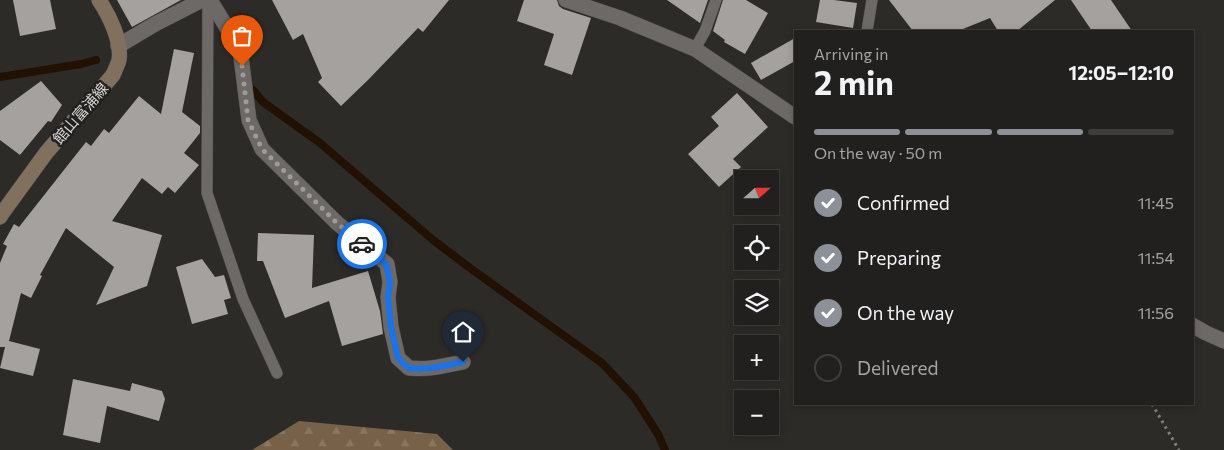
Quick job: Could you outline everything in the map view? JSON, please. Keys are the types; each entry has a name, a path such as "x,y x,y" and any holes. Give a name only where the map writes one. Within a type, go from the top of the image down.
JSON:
{"main road":[{"name":"館山富浦線","path":"0,217 46,153 113,74 119,60 118,46 112,24 99,0"}],"street":[{"path":"118,46 155,24 202,0"},
{"path":"209,0 240,49 248,120 262,149 337,223 386,264 390,282 388,297 391,327 398,358 408,368 424,370 463,362"},
{"path":"566,0 620,18 695,49 784,108 794,117"},
{"path":"1194,326 1224,341"}],"lane":[{"path":"209,0 207,193 243,299 277,373"},
{"path":"695,49 705,31 716,0"},
{"path":"867,30 872,0"}],"path":[{"path":"1153,405 1179,450"}],"green space":[{"path":"299,421 437,434 453,450 252,450"}],"building":[{"path":"13,0 50,0 56,29 20,36"},
{"path":"117,0 181,0 132,27"},
{"path":"272,0 449,0 423,32 418,28 341,106 318,82 322,78 303,34 293,40"},
{"path":"524,0 557,0 559,6 563,9 591,18 572,75 544,65 554,34 517,21"},
{"path":"667,0 708,0 700,23"},
{"path":"723,0 746,0 768,13 745,54 724,42 725,40 713,31"},
{"path":"820,0 857,3 853,28 816,22"},
{"path":"889,0 1055,0 1018,30 997,30 990,18 960,30 912,30"},
{"path":"1071,0 1111,0 1131,30 1091,30"},
{"path":"794,39 794,62 761,80 751,63"},
{"path":"174,49 194,53 182,112 200,126 200,133 184,153 199,165 175,193 168,187 162,194 142,178 112,221 162,235 147,286 96,305 114,267 66,228 40,275 42,276 31,298 21,293 9,341 40,349 33,376 0,368 5,347 0,347 0,263 7,246 3,244 14,224 19,227 86,142 91,146 104,129 109,133 139,96 161,114"},
{"path":"41,81 62,105 51,122 48,121 20,155 0,140 0,111"},
{"path":"737,93 768,127 733,159 741,167 734,170 734,173 719,187 688,154 719,126 711,117"},
{"path":"258,233 314,235 312,288 368,271 380,311 383,334 342,346 329,301 285,318 263,261 257,261"},
{"path":"202,259 215,277 224,275 231,298 224,300 228,314 192,324 176,267"},
{"path":"73,379 130,391 132,383 162,391 165,399 159,421 107,406 100,443 63,435"}],"waterway":[{"path":"0,77 96,60"},
{"path":"253,90 263,102 320,143 433,240 602,363 634,397 658,434 665,450"}],"way so far":[{"path":"242,66 248,120 262,149 337,223 362,244"}],"route":[{"path":"362,244 386,264 390,282 388,297 391,327 398,358 408,368 424,370 463,362"}]}
